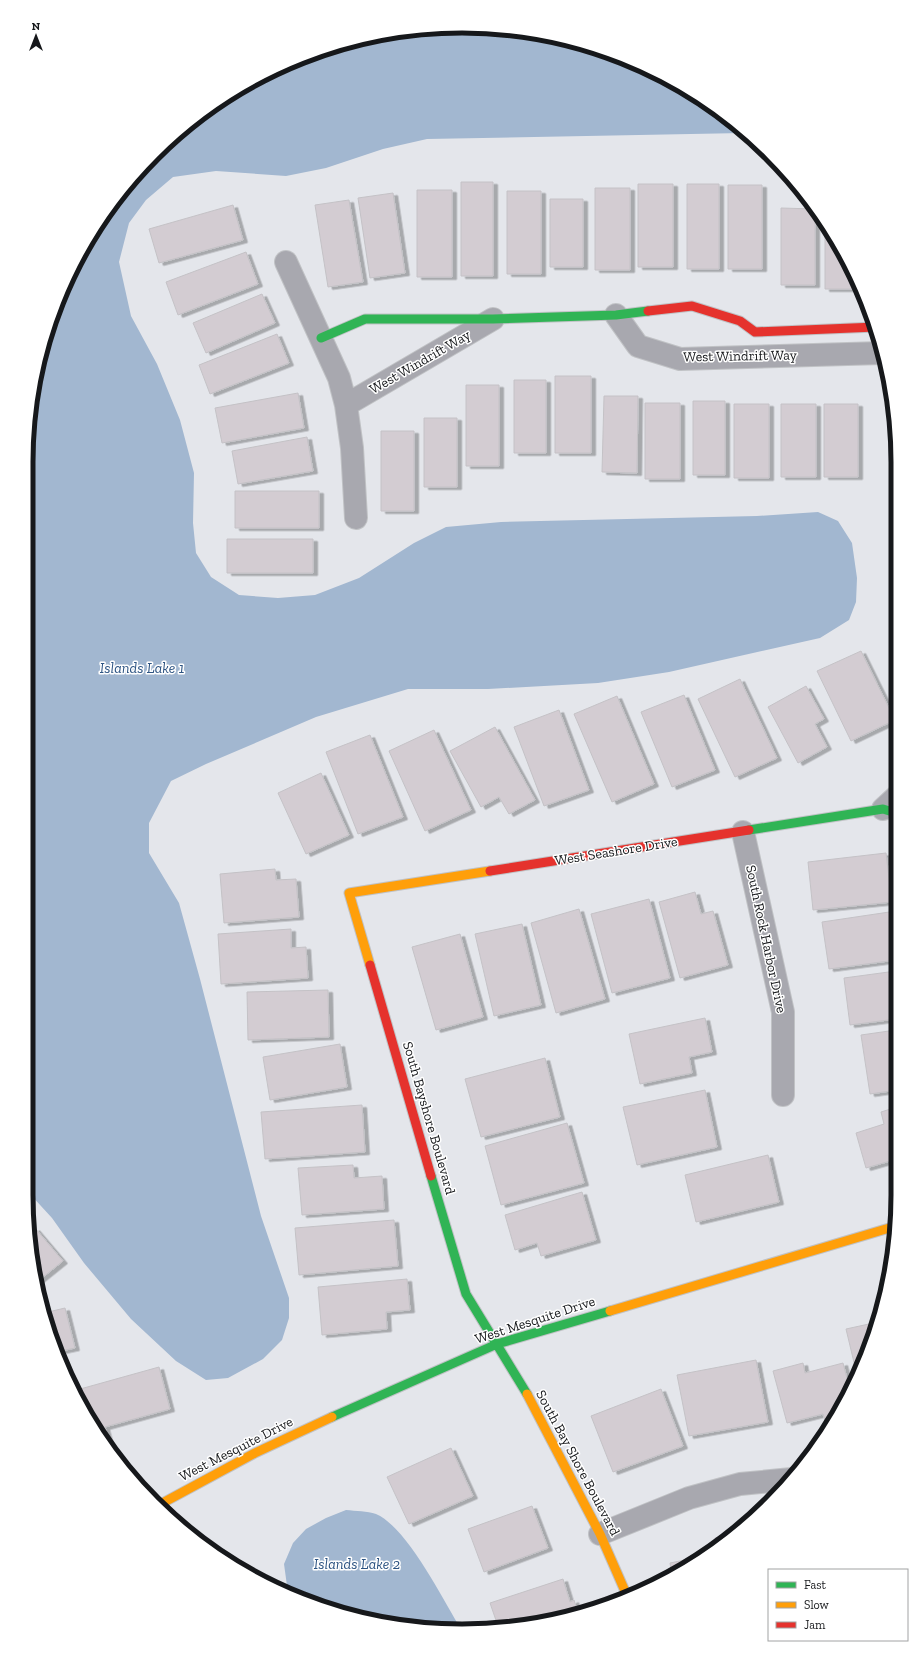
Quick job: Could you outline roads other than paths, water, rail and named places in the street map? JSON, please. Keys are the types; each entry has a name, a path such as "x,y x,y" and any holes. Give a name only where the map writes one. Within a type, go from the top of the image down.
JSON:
{"street":[{"path":"286,262 339,378 346,405 352,448 356,518"},
{"name":"West Windrift Way","path":"321,338 364,319 493,319 616,314 692,306 740,322 755,332 869,327"},
{"name":"West Windrift Way","path":"616,314 638,346 680,358 877,353"},
{"name":"West Windrift Way","path":"346,405 493,319"},
{"name":"West Seashore Drive","path":"349,893 743,832 891,807"},
{"name":"South Rock Harbor Drive","path":"743,832 783,1012 783,1095"},
{"name":"South Bayshore Boulevard","path":"349,893 466,1294 497,1344"},
{"name":"West Mesquite Drive","path":"163,1502 255,1453 309,1427 497,1344 889,1228"},
{"name":"South Bay Shore Boulevard","path":"497,1344 536,1410 600,1534 625,1591"},
{"path":"600,1534 689,1498 740,1484 783,1480"}],"water":[{"name":"Islands Lake 1","path":"462,33 490,34 546,41 573,48 600,56 652,77 700,105 737,133 427,139 383,149 326,168 286,176 216,171 173,177 146,200 129,223 119,262 131,316 157,364 180,420 194,473 193,523 196,553 211,577 239,595 278,598 315,595 359,578 414,543 446,527 501,522 757,516 818,512 838,521 852,543 857,578 856,602 849,620 820,638 669,672 598,683 488,689 408,689 316,717 206,764 171,781 149,823 149,853 179,903 261,1216 289,1298 289,1318 282,1340 263,1359 228,1378 206,1380 176,1361 131,1319 84,1263 52,1218 33,1197 33,1195 34,434 41,378 56,324 77,272 90,247 105,224 139,179 179,139 224,105 248,90 272,77 324,56 378,41 406,37"},
{"name":"Islands Lake 2","path":"346,1510 376,1514 388,1521 412,1548 458,1624 434,1623 378,1616 324,1601 287,1586 284,1564 293,1543 306,1529 326,1518"}]}
